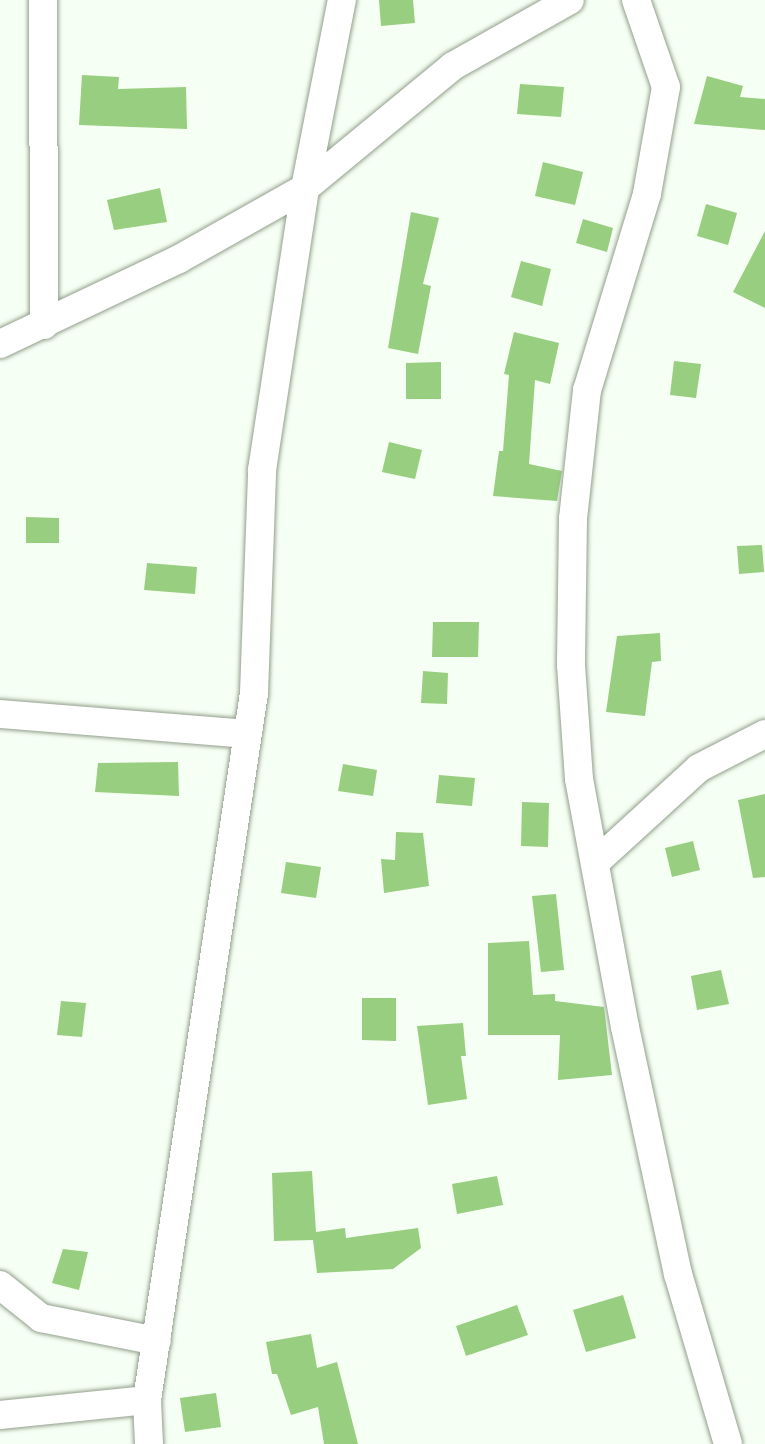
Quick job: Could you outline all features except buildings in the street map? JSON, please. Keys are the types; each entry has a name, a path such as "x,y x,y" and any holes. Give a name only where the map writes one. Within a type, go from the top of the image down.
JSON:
{"street":[{"path":"43,0 44,325"},
{"path":"148,1444 147,1400 257,648 262,470 305,188 342,0"},
{"path":"0,344 179,259 305,188 453,66 570,0"},
{"path":"636,0 662,64 663,111 647,195 587,390 573,518 571,677 579,779 678,1274 728,1444"},
{"path":"0,714 246,734"},
{"path":"596,862 699,768 765,734"},
{"path":"0,1285 41,1318 157,1341"},
{"path":"0,1415 147,1400"}]}
